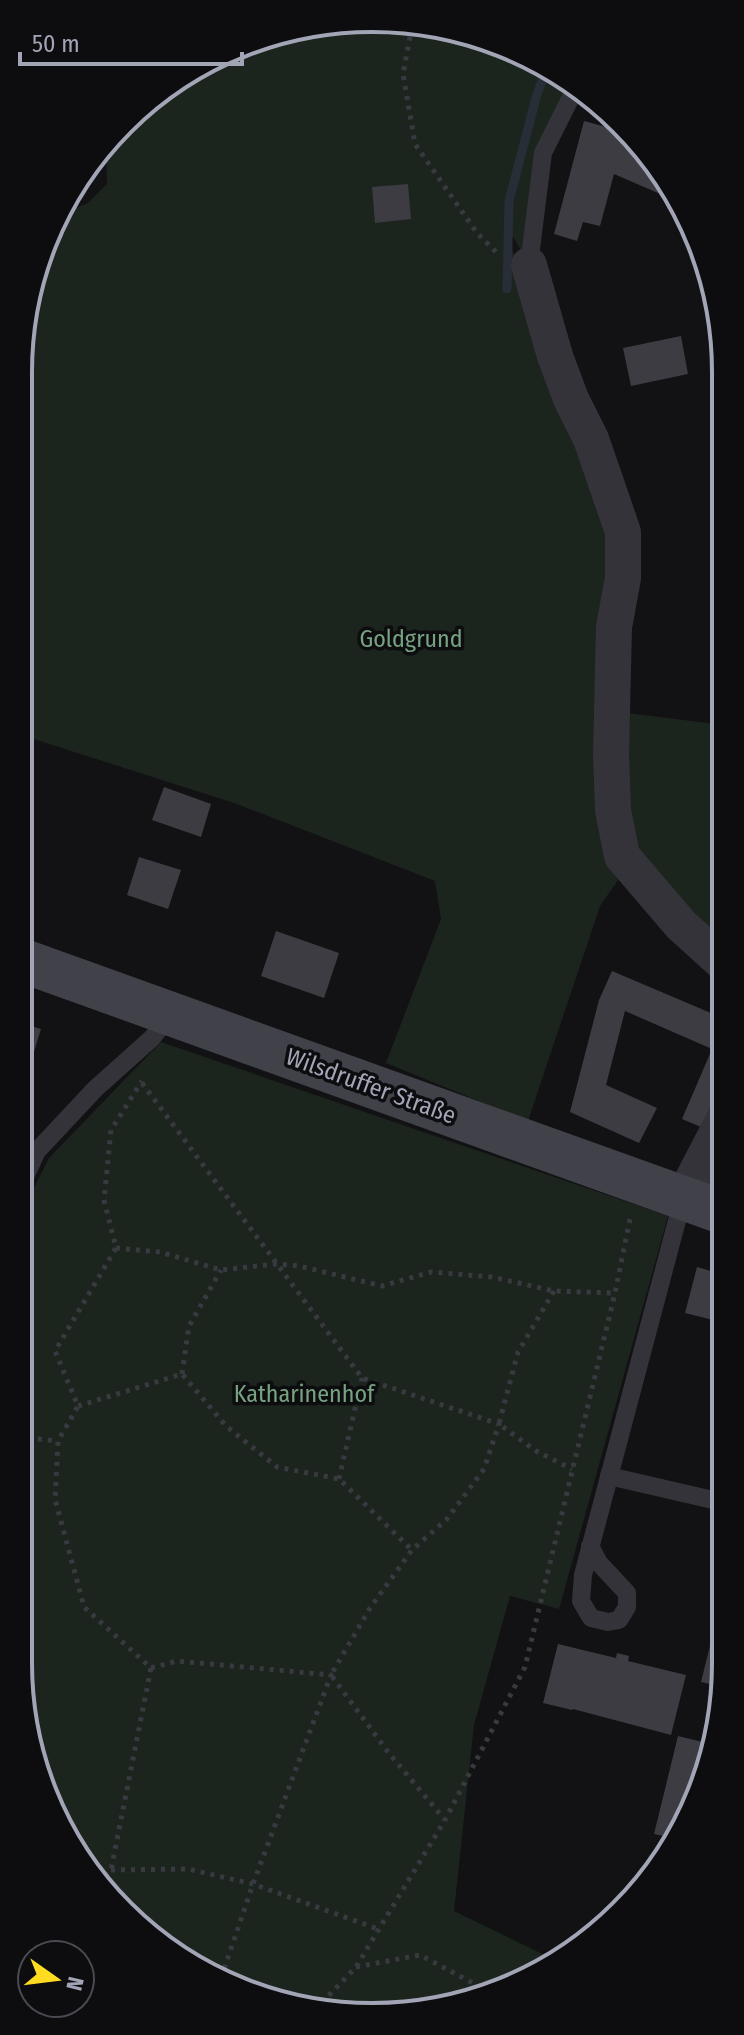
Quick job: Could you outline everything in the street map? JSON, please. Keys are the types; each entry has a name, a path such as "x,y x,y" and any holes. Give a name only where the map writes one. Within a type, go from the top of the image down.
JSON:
{"main road":[{"name":"Wilsdruffer Straße","path":"32,966 162,1026 712,1208"}],"street":[{"path":"529,265 555,356 571,399 591,439 623,532 623,578 614,627 611,755 613,810 622,856 681,925 712,953"},
{"path":"683,1198 712,1142"}],"lane":[{"path":"529,265 543,153 571,96"},
{"path":"32,1162 37,1151 95,1089 162,1026"},
{"path":"590,1546 683,1198"},
{"path":"609,1476 712,1500"}],"path":[{"path":"411,35 403,74 415,144 477,233 496,254"},
{"path":"78,1406 55,1351 116,1248 104,1200 111,1130 142,1083 162,1026"},
{"path":"142,1083 362,1378 499,1424 536,1451 572,1469"},
{"path":"325,1999 356,1967 445,1820 525,1667 615,1293 637,1182"},
{"path":"116,1248 160,1252 221,1270 276,1264 299,1266 382,1286 431,1272 492,1277 554,1291 615,1293"},
{"path":"221,1270 189,1326 182,1374 226,1426 277,1467 339,1479 412,1550"},
{"path":"224,1969 331,1675 370,1608 412,1550 447,1519 484,1469 518,1352 554,1291"},
{"path":"151,1668 84,1607 55,1499 58,1441 78,1406 182,1374"},
{"path":"339,1479 362,1378"},
{"path":"32,1438 58,1441"},
{"path":"151,1668 177,1661 331,1675 388,1752 445,1820"},
{"path":"106,1875 111,1870 151,1668"},
{"path":"111,1870 188,1869 253,1884 378,1929"},
{"path":"356,1967 420,1955 478,1986"}],"green space":[{"name":"Goldgrund","path":"372,32 438,39 502,58 571,96 543,153 529,265 503,219 540,338 612,547 601,797 618,880 600,906 528,1121 386,1063 441,919 435,881 237,804 32,738 32,372 35,328 50,263 67,222 74,209 88,203 107,184 106,160 165,102 202,78 242,58 306,39"},
{"path":"619,712 712,724 712,931 642,862 625,811"},
{"name":"Katharinenhof","path":"161,1042 668,1216 559,1609 510,1596 474,1725 454,1911 545,1955 481,1985 416,2000 372,2003 306,1996 242,1977 183,1946 148,1919 116,1887 89,1852 67,1813 50,1772 39,1729 33,1685 32,1192 49,1158"}],"building":[{"path":"584,121 607,127 642,165 662,195 614,174 600,226 583,222 577,241 554,234"},
{"path":"408,184 411,219 375,223 372,187"},
{"path":"681,336 688,374 631,386 623,348"},
{"path":"164,787 211,804 201,837 152,820"},
{"path":"139,857 181,870 168,909 127,895"},
{"path":"276,931 339,953 324,998 261,976"},
{"path":"612,971 712,1013 712,1049 625,1011 606,1085 657,1108 639,1143 570,1112 599,1000"},
{"path":"32,1026 41,1029 32,1058"},
{"path":"712,1049 712,1121 708,1130 682,1119"},
{"path":"697,1267 712,1271 712,1320 685,1313"},
{"path":"712,1638 711,1684 701,1682"},
{"path":"558,1644 616,1658 617,1653 629,1656 628,1661 686,1675 671,1735 543,1703"},
{"path":"678,1736 702,1742 694,1772 677,1813 664,1836 654,1834"}],"waterway":[{"path":"507,289 509,201 543,79"}]}
